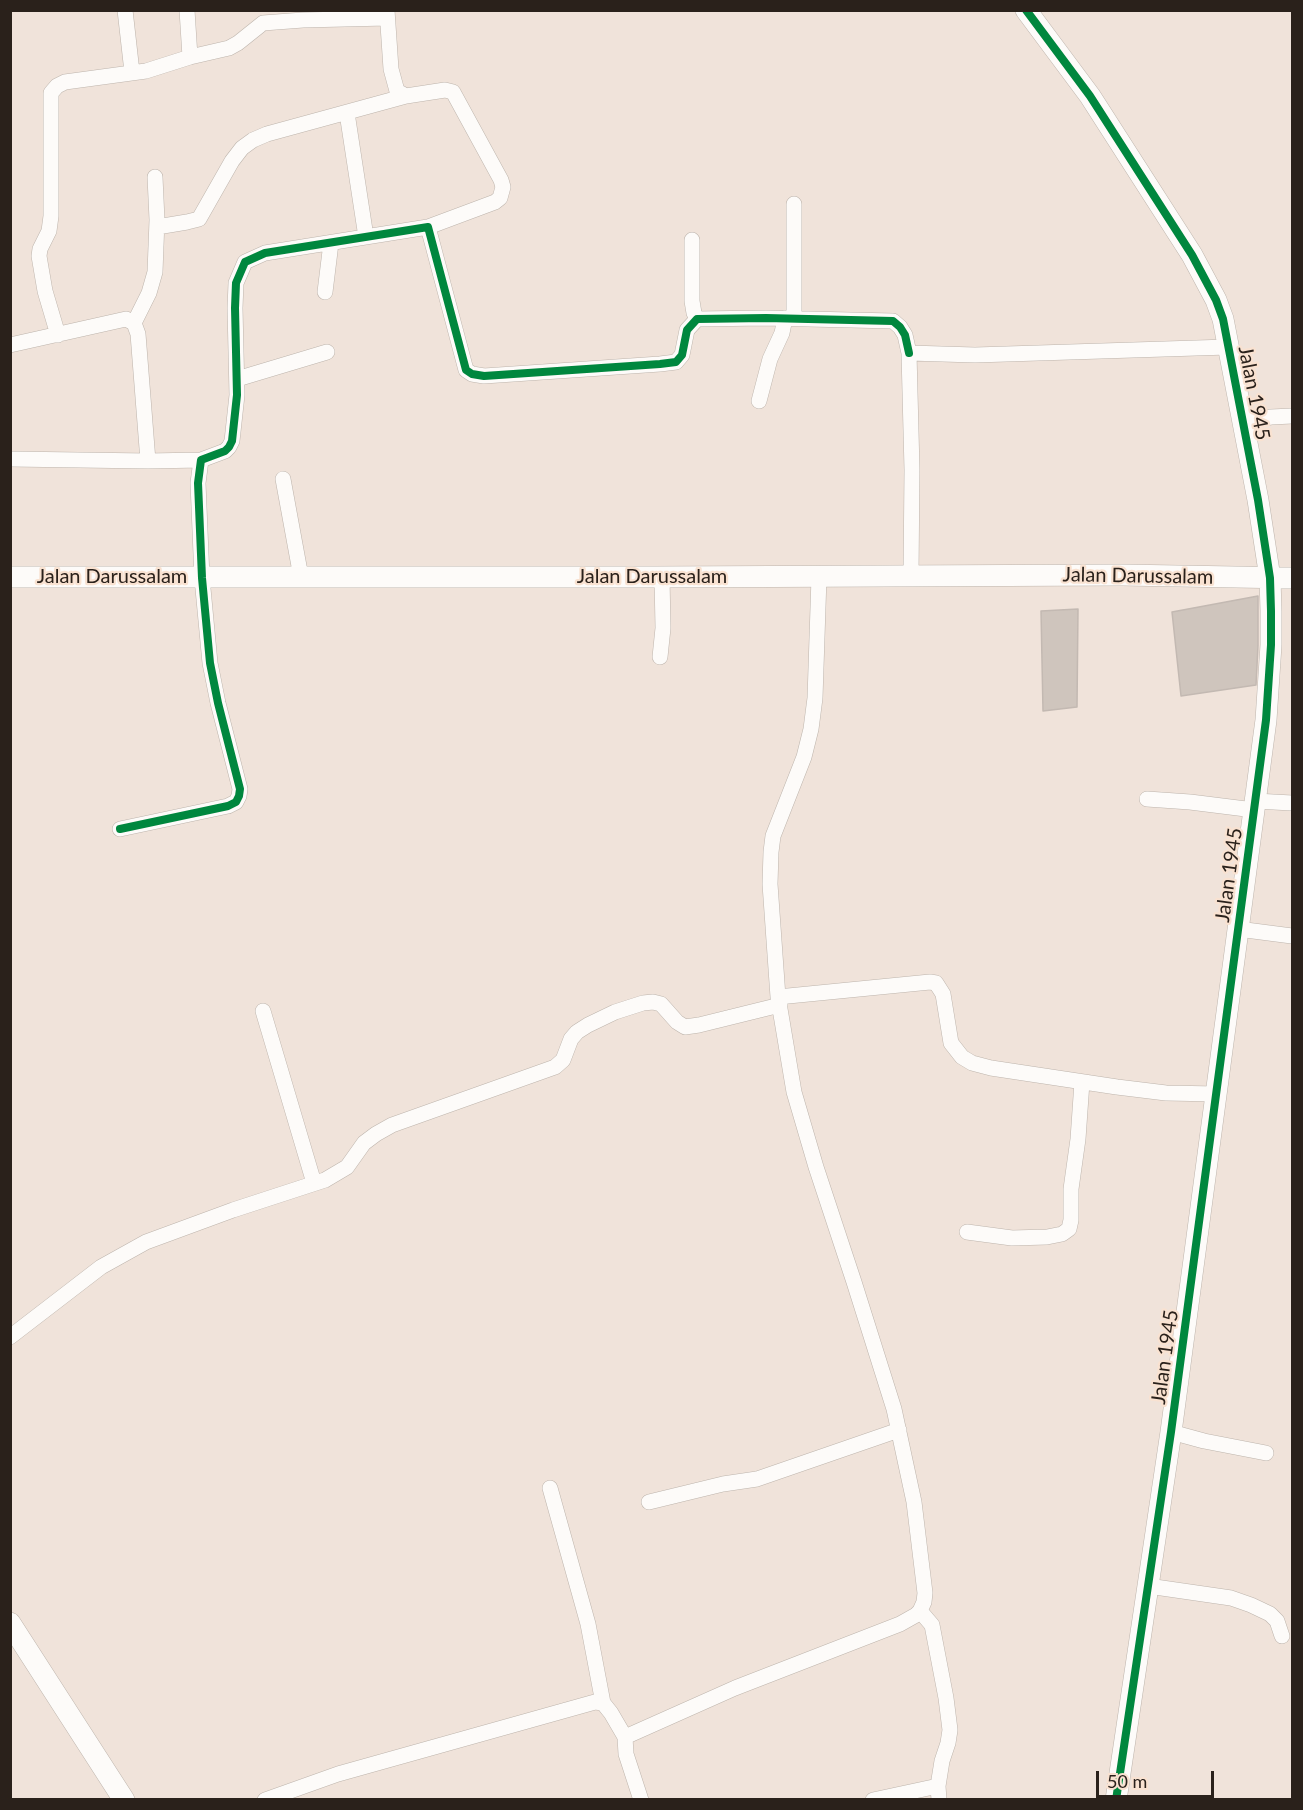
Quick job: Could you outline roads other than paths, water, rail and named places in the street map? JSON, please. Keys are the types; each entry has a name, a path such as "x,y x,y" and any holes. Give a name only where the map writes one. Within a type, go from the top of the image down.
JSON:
{"street":[{"path":"125,10 132,72"},
{"path":"187,10 190,57"},
{"name":"Jalan 1945","path":"1026,10 1096,106 1192,255 1223,319 1270,578 1271,645 1266,720 1172,1432 1116,1800"},
{"path":"58,335 45,291 39,256 49,231 51,216 51,93 57,86 65,82 146,70 229,48 263,23 303,15 387,14 391,69 397,91 406,96"},
{"path":"10,459 201,460 220,453 230,447 233,434 237,379 236,283 245,262 265,253 428,227 495,202 500,198 503,187 453,92 445,90 406,96 267,134 253,140 242,148 232,161 199,219 157,227"},
{"path":"347,113 366,237"},
{"path":"134,323 149,293 155,272 157,227 155,177"},
{"path":"759,401 770,359 789,318 794,204"},
{"path":"428,227 466,370 472,375 494,376 676,362 682,355 687,330 697,319 789,318 893,321 905,335 909,353 912,470 910,575"},
{"path":"692,240 692,301 697,319"},
{"path":"325,291 331,243"},
{"path":"10,345 126,319 134,323 138,334 148,461"},
{"path":"909,353 975,355 1228,347"},
{"path":"237,379 327,352"},
{"path":"1242,422 1293,416"},
{"path":"120,829 228,806 236,802 239,796 240,789 210,663 202,578 198,483 201,460"},
{"path":"283,479 301,578"},
{"name":"Jalan Darussalam","path":"10,577 1122,575 1293,578"},
{"path":"660,657 663,628 662,577"},
{"path":"625,1737 735,1688 893,1627 916,1615 924,1602 925,1593 914,1502 894,1409 794,1092 779,1001 771,894 771,852 773,836 804,756 811,729 815,698 819,577"},
{"path":"1147,799 1254,806 1293,803"},
{"path":"1238,928 1293,936"},
{"path":"10,1337 101,1267 146,1242 325,1180 347,1167 364,1143 392,1125 555,1067 563,1060 571,1039 577,1032 615,1012 643,1003 653,1002 661,1005 685,1027 699,1025 779,1001 930,982 936,983 943,994 951,1043 962,1058 972,1063 991,1068 1166,1093 1216,1094"},
{"path":"263,1011 314,1183"},
{"path":"967,1232 1012,1238 1047,1237 1062,1234 1069,1229 1082,1082"},
{"path":"649,1502 723,1484 757,1479 899,1430"},
{"path":"1172,1432 1204,1441 1266,1453"},
{"path":"550,1488 588,1624 603,1703 625,1737 626,1754 641,1800"},
{"path":"1148,1586 1231,1598 1251,1605 1270,1614 1276,1621 1282,1636"},
{"path":"873,1800 938,1793 942,1761 950,1730 932,1625 927,1616 920,1611"},
{"path":"10,1623 124,1800"},
{"path":"266,1800 338,1774 456,1740 586,1704 603,1703"}]}
